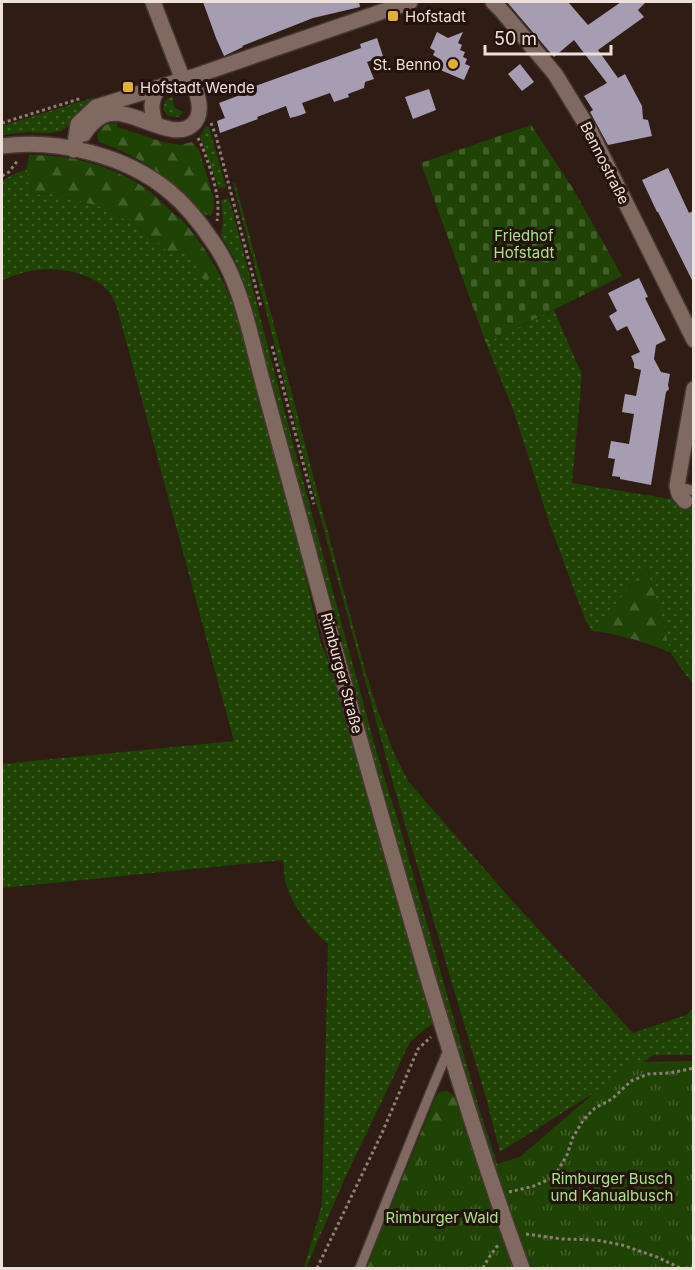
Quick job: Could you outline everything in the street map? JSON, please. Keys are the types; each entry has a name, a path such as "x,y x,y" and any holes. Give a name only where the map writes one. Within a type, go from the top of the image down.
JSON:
{"street":[{"path":"74,150 89,125 108,114 128,115 176,130 184,129 196,119 199,98 153,2"},
{"path":"74,150 78,124 96,107 188,79 410,2"},
{"name":"Bennostraße","path":"493,2 555,74 590,131 693,340"},
{"path":"155,124 152,100 158,88"},
{"name":"Rimburger Straße","path":"2,146 50,145 93,153 122,162 169,191 194,216 216,245 228,267 244,309 395,866 449,1048 506,1193 509,1233 522,1269"},
{"path":"689,496 679,494 677,486 693,389"}],"lane":[{"path":"360,1269 449,1048"}],"path":[{"path":"208,235 217,221 217,194 196,119 212,123 263,314"},
{"path":"269,337 314,506"},
{"path":"317,1269 382,1133 418,1049 426,1041 444,1031"},
{"path":"506,1193 534,1186 554,1177 584,1119 595,1108 612,1099 631,1081 648,1074 670,1073 693,1068"},
{"path":"483,1269 488,1259 509,1233 596,1240 622,1245 657,1257 680,1269"}],"green space":[{"path":"172,96 175,108 183,112 179,117 168,116 163,110 165,101"},
{"path":"95,97 95,101 72,124 61,131 2,135 2,126"},
{"path":"118,122 117,127 163,142 180,145 192,142 199,150 213,196 214,208 211,216 204,214 162,175 146,164 99,142 97,134 101,128"},
{"name":"Friedhof Hofstadt","path":"531,125 572,187 622,276 486,343 421,163"},
{"path":"206,126 209,127 226,187 219,189 200,136"},
{"path":"29,155 59,156 89,162 131,179 144,187 186,225 205,249 219,273 204,280 185,249 170,254 156,240 133,224 102,207 56,194 32,195 27,169"},
{"path":"27,169 32,195 56,194 102,207 133,224 156,240 170,254 185,249 204,279 219,273 237,313 297,540 321,644 333,671 433,1024 410,1042 346,1176 306,1268 304,1268 322,1204 328,944 314,931 296,907 285,880 283,860 2,888 2,764 234,741 113,298 97,282 68,271 47,269 2,280 2,181"},
{"path":"233,183 235,183 275,328 365,670 393,751 408,781 508,896 633,1033 686,1015 693,1008 693,1055 654,1055 500,1152 394,787 302,451"},
{"path":"228,198 376,750 479,1108 508,1197 512,1220 460,1062 423,935 315,550 248,293 233,256 221,236 223,219 221,200"},
{"path":"554,310 582,375 572,483 677,500 693,499 693,683 671,653 647,567 592,631 585,619 550,525 514,412 486,343"},
{"path":"647,567 671,653 632,639 592,631"},
{"name":"Rimburger Busch und Kanualbusch","path":"693,1061 693,1268 378,1268 434,1124 453,1119 497,1164 520,1157 630,1062"},
{"name":"Rimburger Wald","path":"447,1091 458,1103 465,1133 515,1268 366,1268 436,1096 440,1092"}],"building":[{"path":"203,2 359,2 360,7 313,18 242,46 224,56"},
{"path":"507,2 568,2 588,25 621,2 646,2 638,10 644,17 598,50 618,78 625,74 642,106 643,119 648,120 652,136 608,145 590,112 593,110 584,96 607,83 574,40 554,57"},
{"name":"St. Benno","path":"437,32 448,38 463,32 458,43 462,45 460,50 465,52 463,57 467,59 465,64 470,66 464,80 438,69 441,65 436,62 438,58 433,55 435,51 430,48"},
{"path":"377,38 383,56 367,62 374,79 365,82 364,88 348,94 349,97 334,102 330,93 302,103 306,113 298,116 290,118 286,106 220,133 217,121 225,118 219,103 248,92 247,89 361,48 360,44"},
{"path":"520,64 534,82 522,91 508,74"},
{"path":"429,89 436,110 413,119 405,97"},
{"path":"668,168 689,213 693,211 693,282 642,180"},
{"path":"639,278 648,297 645,298 666,340 656,345 654,359 661,372 670,374 651,485 612,476 615,459 608,458 611,441 629,444 634,414 622,412 625,394 636,396 641,370 634,368 631,356 640,352 627,326 617,331 609,316 617,311 608,293"}],"place":[{"name":"Hofstadt","path":"393,16"},
{"name":"St. Benno","path":"453,64"},
{"name":"Hofstadt Wende","path":"128,87"}]}
